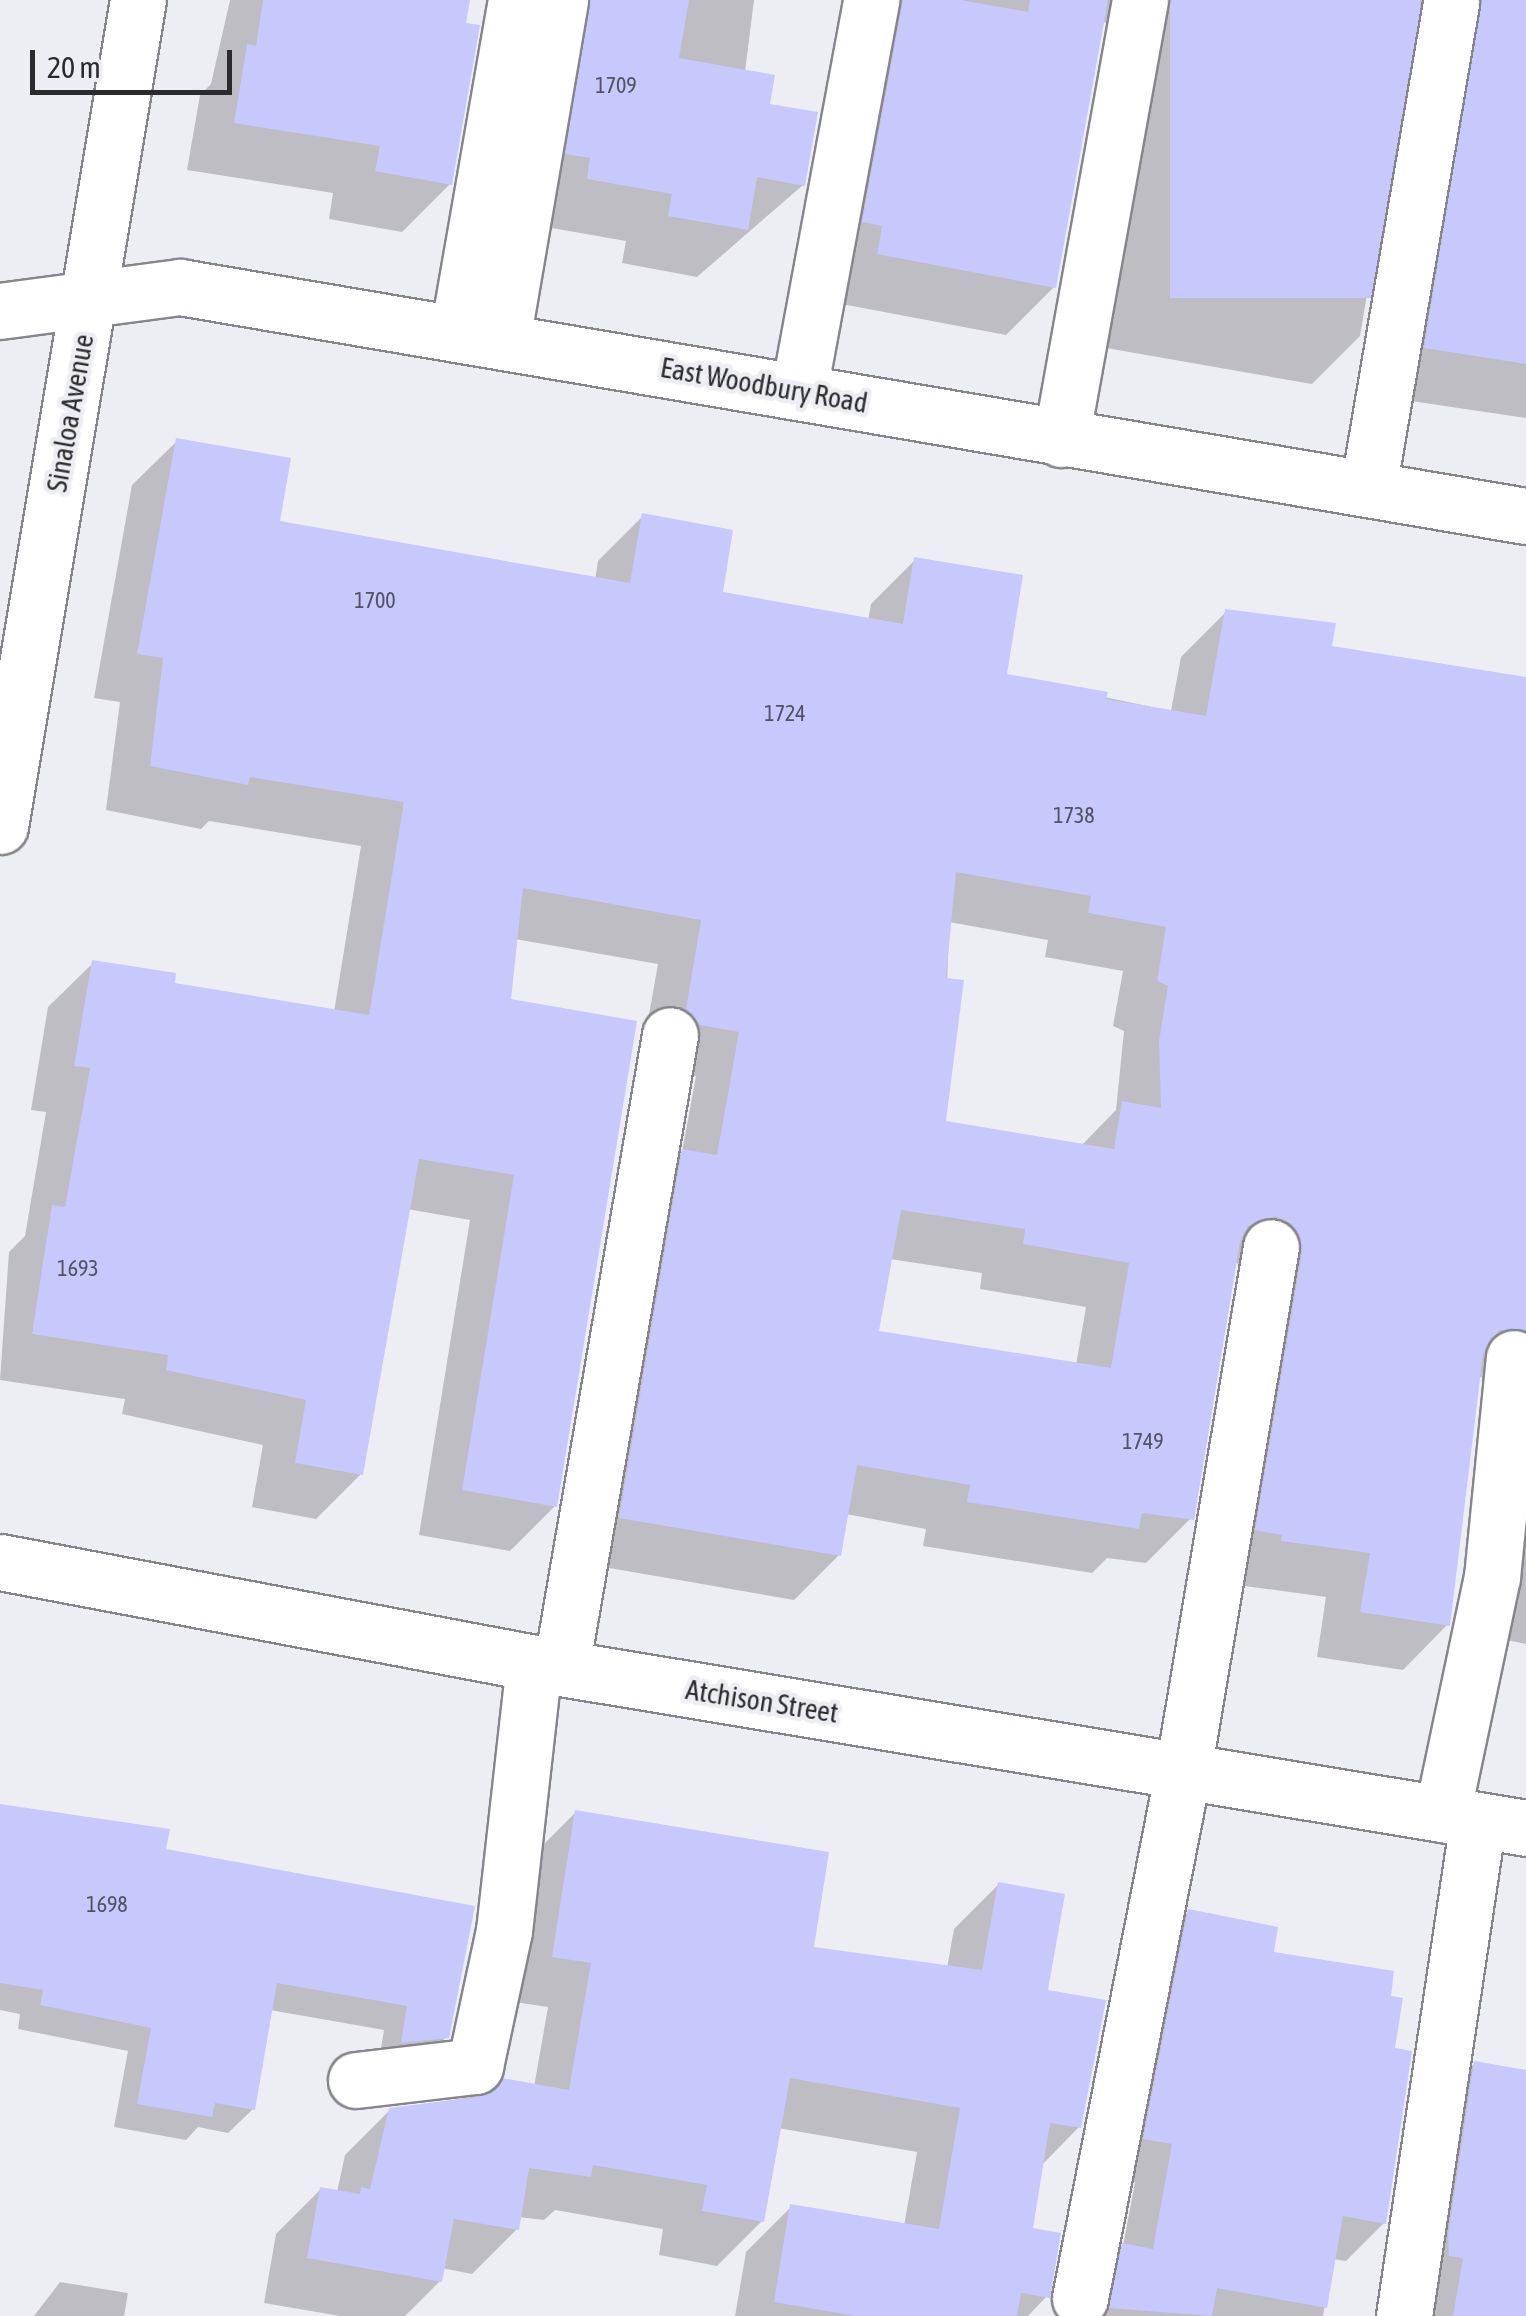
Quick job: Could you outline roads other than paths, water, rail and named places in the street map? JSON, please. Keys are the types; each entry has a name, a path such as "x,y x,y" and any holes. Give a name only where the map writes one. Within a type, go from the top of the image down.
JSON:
{"street":[{"name":"Sinaloa Avenue","path":"0,826 138,0"},
{"path":"480,336 516,0"},
{"path":"480,336 560,0"},
{"path":"798,390 870,0"},
{"path":"1061,438 1140,0"},
{"path":"1368,489 1450,4"},
{"name":"East Woodbury Road","path":"0,311 180,287 1526,516"},
{"path":"356,2080 475,2066 504,1931 547,1665 670,1034"},
{"path":"1080,2298 1183,1771 1271,1247"},
{"path":"1404,2316 1482,1821 1492,1577 1514,1358"},
{"name":"Atchison Street","path":"0,1562 547,1665 1482,1821"}]}
